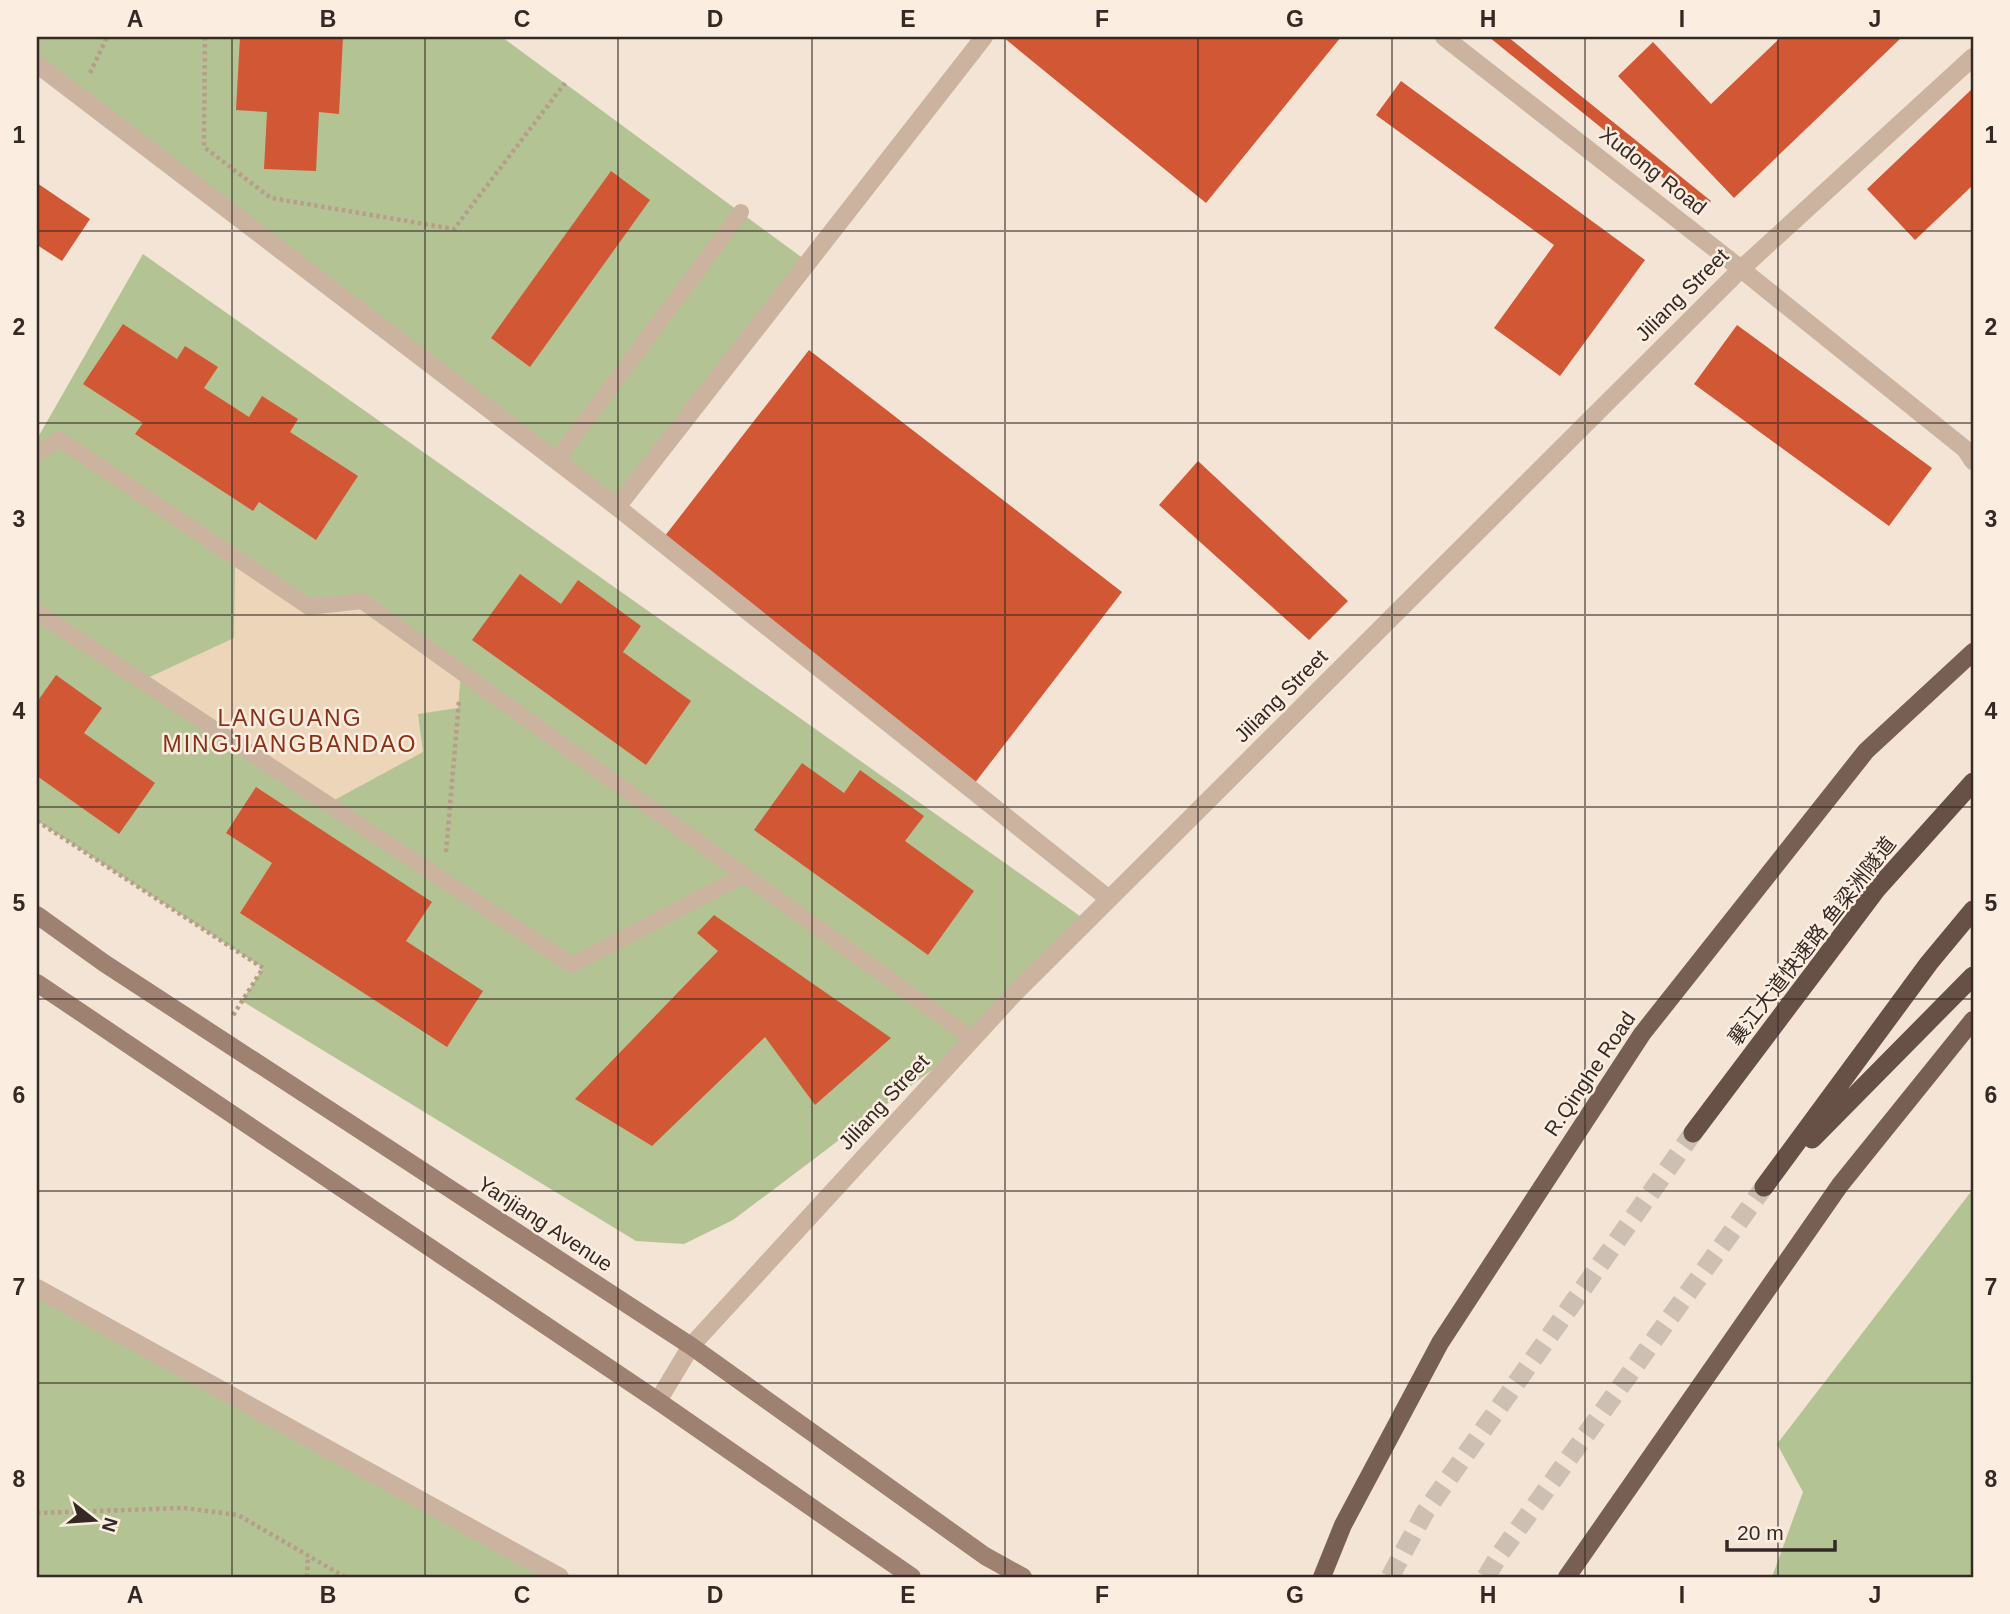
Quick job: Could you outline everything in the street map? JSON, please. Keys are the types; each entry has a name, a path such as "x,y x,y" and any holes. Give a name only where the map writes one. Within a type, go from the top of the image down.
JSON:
{"highway":[{"name":"襄江大道快速路 鱼梁洲隧道","path":"1693,1133 1876,890 1973,782"},
{"path":"1973,910 1929,963 1765,1187 1973,976"}],"main road":[{"name":"R.Qinghe Road","path":"1322,1577 1343,1525 1440,1343 1642,1034 1866,751 1973,652"},
{"name":"Yanjiang Avenue","path":"37,915 219,1039 691,1346 985,1556 1023,1577"},
{"path":"37,983 658,1401 912,1577"},
{"path":"1567,1577 1840,1185 1973,1020"},
{"path":"1314,1577 1343,1525"}],"street":[{"path":"617,508 984,37"},
{"name":"Xudong Road","path":"1444,37 1741,269 1970,453"},
{"name":"Jiliang Street","path":"658,1401 691,1346 973,1039 1109,900 1741,269 1973,57"},
{"path":"37,64 617,508 1109,900"},
{"path":"37,1289 560,1577"}],"lane":[{"path":"556,461 741,212"},
{"path":"37,454 59,439 309,607 362,601 973,1039"},
{"path":"37,612 572,965 744,875"}],"path":[{"path":"79,96 107,37"},
{"path":"205,37 204,147 271,198 454,229 565,83"},
{"path":"443,880 461,672"},
{"path":"37,821 263,968 219,1039"},
{"path":"37,1513 184,1508 238,1515 345,1577"},
{"path":"307,1577 308,1556"}],"green space":[{"path":"37,37 502,37 808,262 617,507 37,64"},
{"path":"143,254 1087,921 973,1039 733,1220 684,1244 636,1241 242,1001 263,968 37,821 37,439"},
{"path":"1973,1189 1973,1577 1772,1577 1803,1492 1777,1444"},
{"path":"37,1288 568,1577 37,1577"}],"shaded area":[{"path":"235,557 309,607 362,601 461,672 458,708 418,714 423,752 327,804 141,681 234,638"}],"building":[{"path":"240,37 343,37 339,114 319,112 316,171 264,169 267,112 236,110"},
{"path":"1003,37 1341,37 1206,203"},
{"path":"1489,37 1508,37 1711,201 1703,210"},
{"path":"1781,37 1902,37 1734,198 1618,76 1653,42 1711,104"},
{"path":"1401,81 1645,260 1560,376 1494,328 1554,245 1376,115"},
{"path":"1973,88 1973,185 1915,240 1867,189"},
{"path":"611,171 650,200 530,367 491,338"},
{"path":"37,183 90,219 62,261 37,245"},
{"path":"123,324 177,359 185,346 218,367 204,388 249,417 262,396 298,419 290,432 358,476 316,540 259,502 253,511 135,434 143,423 83,384"},
{"path":"1737,325 1932,468 1889,526 1694,384"},
{"path":"809,350 1122,592 974,784 661,541"},
{"path":"1198,461 1348,601 1309,640 1159,505"},
{"path":"520,574 561,604 578,580 641,626 623,652 691,701 646,765 472,640"},
{"path":"56,675 102,708 84,733 155,783 119,834 37,776 37,702"},
{"path":"802,763 844,793 860,770 924,816 905,841 974,891 928,955 754,830"},
{"path":"256,787 432,902 406,941 483,991 447,1047 240,913 272,863 226,833"},
{"path":"714,915 891,1038 815,1105 765,1037 652,1146 575,1099 718,951 697,933"}],"tunnel":[{"path":"1390,1577 1425,1512 1693,1133"},
{"path":"1486,1577 1764,1187"}],"district":[{"name":"LANGUANG MINGJIANGBANDAO","path":"290,731"}]}
